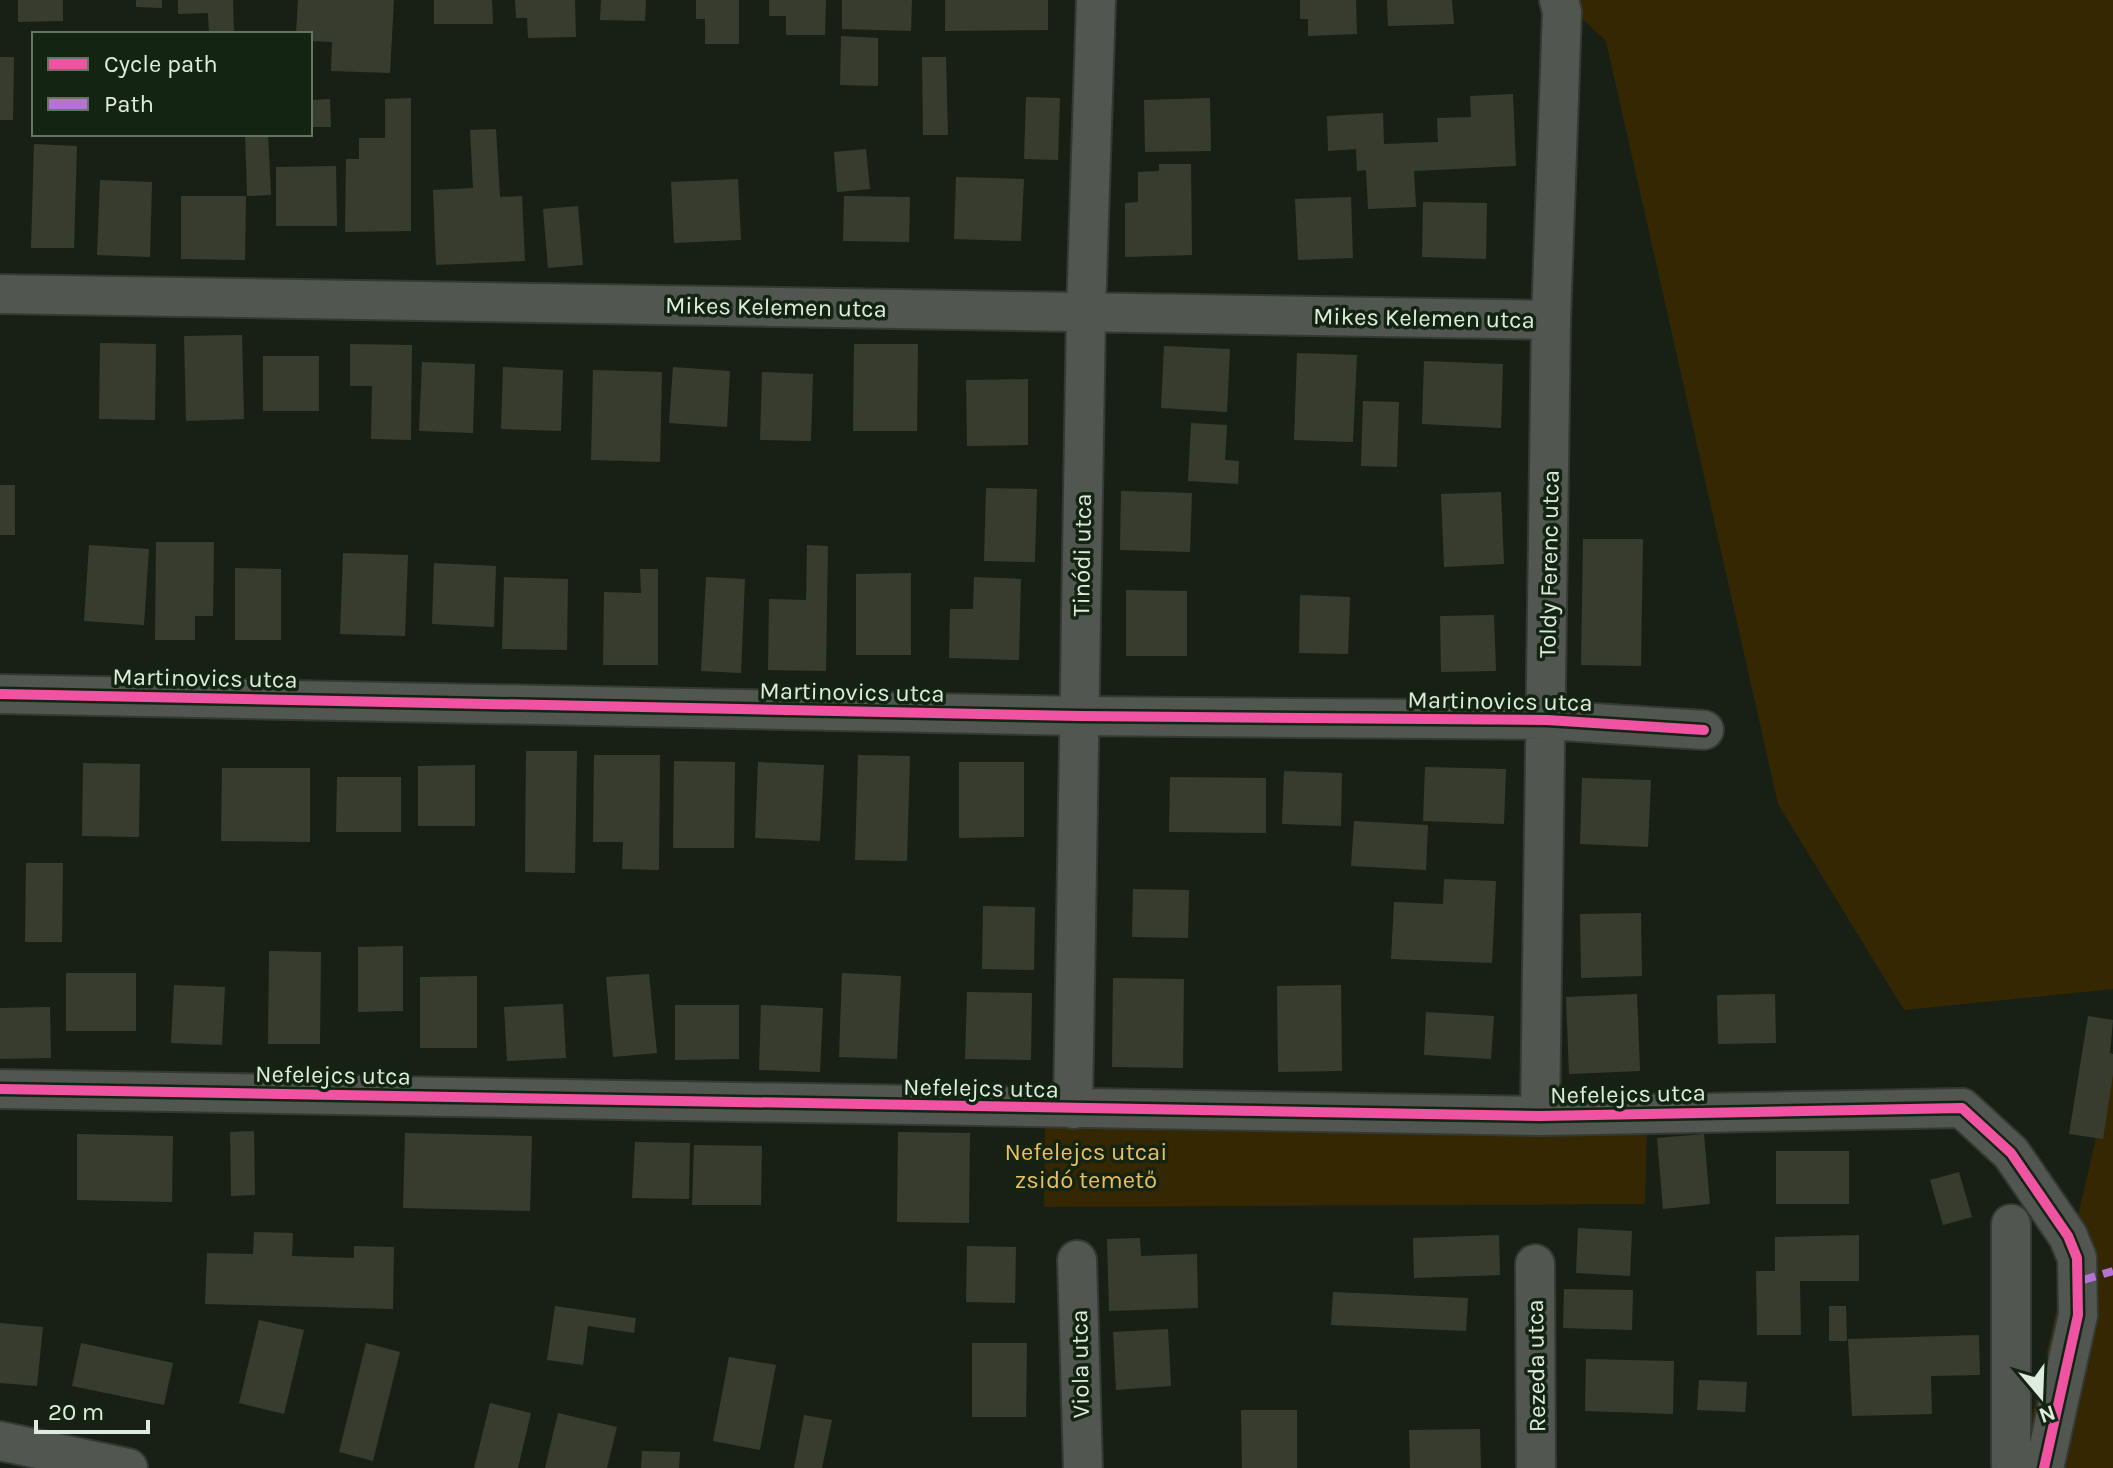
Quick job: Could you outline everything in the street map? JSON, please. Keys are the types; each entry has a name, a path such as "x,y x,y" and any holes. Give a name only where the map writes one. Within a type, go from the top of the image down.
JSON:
{"street":[{"name":"Tinódi utca","path":"1073,1109 1086,313 1096,0"},
{"name":"Toldy Ferenc utca","path":"1540,1116 1551,320 1560,6"},
{"name":"Mikes Kelemen utca","path":"0,294 1551,320"},
{"name":"Martinovics utca","path":"0,694 1080,716 1547,720 1704,730"},
{"name":"Nefelejcs utca","path":"0,1089 1540,1116 1962,1108 2011,1153 2068,1236 2077,1258 2080,1281 2078,1315 2044,1468"},
{"path":"2011,1224 2011,1464 2017,1468"},
{"name":"Viola utca","path":"1077,1260 1083,1468"},
{"name":"Rezeda utca","path":"1535,1264 1536,1468"},
{"path":"0,1441 128,1468"}],"green space":[{"path":"1562,0 2113,0 2113,989 1904,1010 1778,804 1606,41"},
{"path":"2113,1064 2113,1468 2020,1468"},
{"name":"Nefelejcs utcai zsidó temető","path":"1045,1123 1647,1127 1645,1204 1044,1207"}],"building":[{"path":"18,0 63,0 63,21 18,22"},
{"path":"136,0 162,0 162,8 136,7"},
{"path":"178,0 233,0 234,32 209,32 208,13 178,14"},
{"path":"298,0 394,0 390,73 331,71 332,42 312,41 312,32 296,32"},
{"path":"434,0 492,0 493,24 434,24"},
{"path":"515,0 575,0 576,37 528,38 527,18 516,18"},
{"path":"601,0 646,0 645,21 600,20"},
{"path":"696,0 739,0 739,44 705,44 705,19 696,19"},
{"path":"769,0 826,0 825,35 786,35 786,16 769,16"},
{"path":"842,0 912,0 911,31 842,29"},
{"path":"945,0 1048,0 1048,30 945,31"},
{"path":"1300,0 1356,0 1357,34 1308,36 1308,19 1300,19"},
{"path":"1387,0 1452,0 1454,24 1388,26"},
{"path":"841,36 878,38 878,86 840,85"},
{"path":"0,57 14,57 13,120 0,120"},
{"path":"922,57 946,57 948,135 923,135"},
{"path":"1513,94 1516,166 1414,171 1416,207 1368,209 1366,170 1357,171 1356,149 1328,151 1327,116 1383,113 1384,144 1438,142 1437,118 1471,117 1470,96"},
{"path":"1026,97 1060,98 1058,160 1024,159"},
{"path":"411,98 411,231 345,232 346,159 359,159 359,138 385,138 385,99"},
{"path":"1210,98 1211,151 1145,152 1144,100"},
{"path":"330,99 331,127 312,127 312,100"},
{"path":"496,129 500,197 522,196 525,261 436,265 433,190 473,188 470,130"},
{"path":"245,136 268,136 271,195 247,196"},
{"path":"34,144 77,146 74,248 31,248"},
{"path":"866,149 870,189 837,192 834,152"},
{"path":"1159,164 1191,164 1192,255 1125,257 1125,203 1138,202 1138,172 1159,171"},
{"path":"336,166 337,226 276,226 276,167"},
{"path":"956,177 1024,179 1021,241 954,239"},
{"path":"738,179 741,240 674,243 671,182"},
{"path":"100,180 152,182 150,257 97,255"},
{"path":"181,196 246,196 245,260 181,259"},
{"path":"844,196 910,197 909,242 843,241"},
{"path":"1351,197 1353,258 1298,260 1295,199"},
{"path":"1423,202 1487,203 1486,259 1422,257"},
{"path":"578,206 583,265 548,268 543,209"},
{"path":"242,335 244,419 186,421 184,336"},
{"path":"100,343 156,344 155,420 99,419"},
{"path":"350,344 412,345 411,440 371,439 372,386 350,386"},
{"path":"854,344 918,344 917,431 853,431"},
{"path":"1164,346 1230,349 1227,412 1161,408"},
{"path":"1297,353 1357,355 1353,442 1294,440"},
{"path":"263,356 319,356 319,411 263,411"},
{"path":"1424,361 1503,364 1501,428 1422,424"},
{"path":"422,362 475,364 473,433 419,431"},
{"path":"503,367 563,370 561,431 501,429"},
{"path":"673,367 730,371 727,427 669,423"},
{"path":"593,370 662,372 660,462 591,460"},
{"path":"762,372 813,374 811,441 760,440"},
{"path":"1028,379 1028,445 967,446 966,380"},
{"path":"1363,401 1399,402 1397,467 1361,466"},
{"path":"1191,423 1227,425 1225,460 1239,461 1238,484 1188,481"},
{"path":"0,485 15,485 15,535 0,535"},
{"path":"986,488 1037,489 1035,562 984,561"},
{"path":"1121,491 1192,493 1190,552 1120,550"},
{"path":"1501,492 1504,564 1444,567 1441,494"},
{"path":"1583,539 1643,539 1641,666 1581,665"},
{"path":"156,542 214,542 213,616 195,616 195,640 155,640"},
{"path":"89,545 149,549 144,625 84,621"},
{"path":"807,545 828,546 826,671 768,670 769,599 806,600"},
{"path":"343,553 408,555 405,636 340,634"},
{"path":"434,563 496,566 494,627 432,624"},
{"path":"235,568 281,569 281,640 235,640"},
{"path":"640,569 658,569 658,665 603,665 604,592 641,593"},
{"path":"911,573 911,655 856,655 856,574"},
{"path":"504,577 568,579 567,650 502,649"},
{"path":"706,577 745,579 741,673 701,671"},
{"path":"974,577 1021,579 1019,660 949,658 950,609 973,609"},
{"path":"1126,590 1187,591 1187,656 1126,656"},
{"path":"1300,595 1350,597 1348,654 1299,653"},
{"path":"1494,615 1496,671 1441,672 1440,616"},
{"path":"526,751 577,751 575,873 525,872"},
{"path":"594,755 660,755 659,870 622,869 623,842 593,842"},
{"path":"858,755 910,756 907,861 855,860"},
{"path":"674,761 735,762 734,848 673,848"},
{"path":"758,762 824,765 820,841 755,838"},
{"path":"959,762 1024,762 1024,837 959,838"},
{"path":"83,763 140,764 139,837 82,836"},
{"path":"475,765 475,826 418,826 418,766"},
{"path":"1425,767 1506,769 1504,824 1423,821"},
{"path":"222,768 310,768 310,842 221,841"},
{"path":"1284,771 1342,773 1341,826 1282,824"},
{"path":"337,777 401,777 401,832 336,832"},
{"path":"1170,777 1266,778 1266,833 1169,832"},
{"path":"1582,778 1651,780 1648,847 1580,844"},
{"path":"1354,821 1428,825 1426,870 1351,866"},
{"path":"26,863 63,863 62,942 25,942"},
{"path":"1444,879 1496,881 1492,963 1391,959 1394,902 1443,904"},
{"path":"1133,889 1189,890 1188,938 1132,937"},
{"path":"983,906 1035,907 1034,970 982,969"},
{"path":"1641,913 1642,976 1581,978 1580,914"},
{"path":"403,946 403,1011 358,1012 358,947"},
{"path":"269,951 321,952 320,1044 268,1044"},
{"path":"66,973 136,973 136,1031 66,1031"},
{"path":"842,973 901,976 897,1059 839,1057"},
{"path":"649,974 657,1053 613,1057 606,977"},
{"path":"477,976 477,1048 420,1048 420,977"},
{"path":"1113,978 1184,979 1183,1068 1112,1067"},
{"path":"174,985 225,987 222,1045 171,1043"},
{"path":"1341,985 1342,1071 1278,1072 1277,986"},
{"path":"967,992 1032,993 1031,1060 965,1059"},
{"path":"1637,994 1640,1071 1569,1074 1566,997"},
{"path":"1775,994 1776,1043 1718,1044 1717,995"},
{"path":"563,1004 566,1058 507,1061 504,1007"},
{"path":"675,1005 739,1005 739,1059 675,1060"},
{"path":"761,1005 823,1008 820,1072 759,1070"},
{"path":"50,1007 51,1058 0,1059 0,1008"},
{"path":"1426,1012 1494,1016 1491,1059 1424,1055"},
{"path":"2088,1016 2113,1020 2110,1053 2113,1054 2113,1074 2103,1139 2069,1134"},
{"path":"254,1131 255,1195 231,1196 230,1132"},
{"path":"898,1132 970,1133 969,1223 897,1222"},
{"path":"405,1133 532,1136 530,1211 403,1208"},
{"path":"77,1134 173,1136 172,1202 77,1200"},
{"path":"1704,1134 1710,1204 1663,1209 1657,1138"},
{"path":"635,1142 690,1143 689,1199 632,1198"},
{"path":"694,1145 762,1146 761,1205 692,1205"},
{"path":"1776,1151 1849,1151 1849,1204 1776,1204"},
{"path":"1959,1172 1972,1217 1943,1225 1930,1180"},
{"path":"1578,1228 1632,1231 1630,1276 1576,1273"},
{"path":"254,1232 293,1233 292,1256 354,1258 354,1246 394,1247 393,1309 205,1304 207,1253 253,1254"},
{"path":"1499,1235 1500,1275 1414,1278 1413,1238"},
{"path":"1859,1235 1859,1281 1800,1281 1801,1335 1757,1335 1756,1271 1775,1271 1775,1237"},
{"path":"1140,1238 1141,1256 1197,1254 1198,1308 1109,1311 1107,1239"},
{"path":"967,1246 1016,1247 1015,1303 966,1302"},
{"path":"1564,1289 1633,1290 1632,1330 1563,1328"},
{"path":"1333,1292 1468,1298 1466,1331 1331,1325"},
{"path":"555,1306 636,1318 634,1333 588,1326 583,1365 547,1360"},
{"path":"1829,1306 1846,1306 1847,1341 1829,1341"},
{"path":"259,1320 304,1330 284,1414 239,1403"},
{"path":"0,1323 43,1327 37,1386 0,1383"},
{"path":"1168,1329 1171,1386 1116,1390 1113,1332"},
{"path":"1979,1335 1980,1375 1931,1376 1932,1414 1852,1416 1848,1339"},
{"path":"81,1343 173,1363 164,1405 72,1386"},
{"path":"366,1343 400,1352 373,1461 339,1452"},
{"path":"972,1343 1027,1343 1026,1417 972,1417"},
{"path":"729,1357 776,1365 760,1450 713,1441"},
{"path":"1586,1359 1674,1361 1673,1414 1585,1411"},
{"path":"1699,1380 1747,1382 1745,1412 1697,1410"},
{"path":"490,1403 531,1413 518,1468 474,1468"},
{"path":"1241,1410 1297,1410 1297,1468 1242,1468"},
{"path":"558,1413 617,1427 607,1468 545,1468"},
{"path":"804,1415 832,1420 822,1468 794,1468"},
{"path":"1480,1429 1481,1468 1410,1468 1409,1430"},
{"path":"642,1451 680,1452 679,1468 641,1468"}],"marked path":[{"path":"2080,1281 2113,1271"}],"cycle path":[{"path":"0,694 1080,716 1547,720 1704,730"},
{"path":"0,1089 1540,1116 1962,1108 2011,1153 2068,1236 2077,1258 2078,1315 2044,1468"}]}
